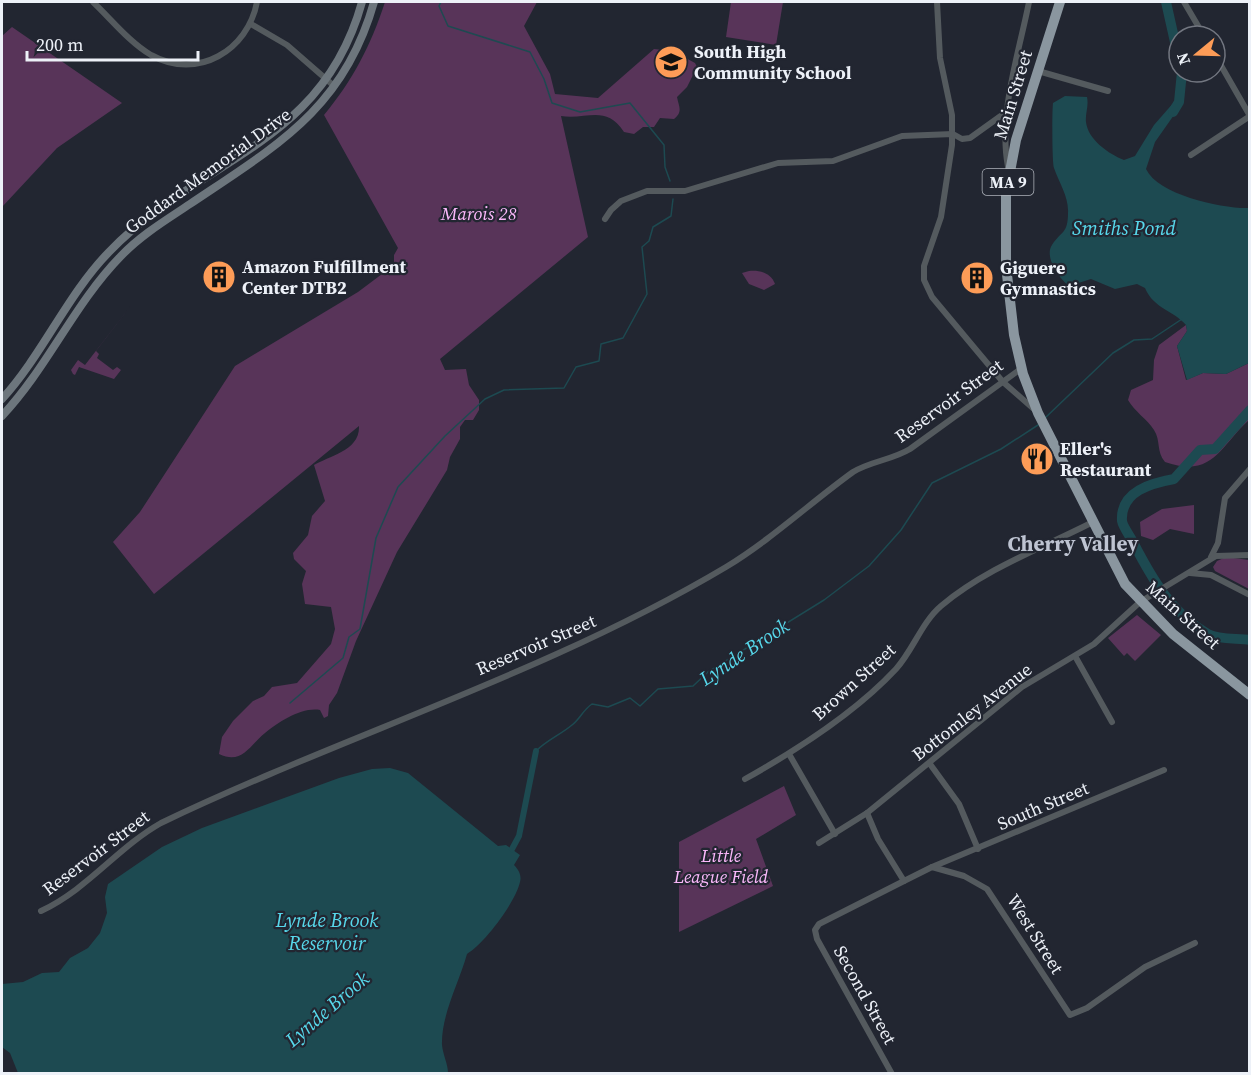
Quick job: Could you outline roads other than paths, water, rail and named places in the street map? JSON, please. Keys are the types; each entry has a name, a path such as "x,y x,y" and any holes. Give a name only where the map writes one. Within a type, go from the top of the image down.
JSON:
{"highway":[{"name":"Main Street","path":"1060,2 1016,140 1009,171 1005,245 1014,335 1022,368 1041,419 1123,579 1140,602 1173,634 1250,695"}],"main road":[{"name":"Goddard Memorial Drive","path":"2,399 87,276 110,250 159,210 278,129 303,107 326,79 346,45 362,2"},
{"name":"Goddard Memorial Drive","path":"2,416 30,382 89,292 122,254 152,229 291,134 311,116 334,86 359,44 374,2"}],"street":[{"path":"93,2 144,50 175,63 197,63 220,55 240,40 251,24 257,2"},
{"path":"937,2 940,58 951,104 953,134 941,217 924,266 924,280 932,297 1004,382 1041,419"},
{"path":"1009,171 1005,144 1009,110 1029,2"},
{"path":"1184,2 1197,24"},
{"path":"251,24 287,45 334,86"},
{"path":"1038,71 1108,91"},
{"path":"1191,155 1250,116 1227,76"},
{"path":"606,219 616,205 639,193 685,191 778,163 833,161 902,136 953,134 962,139 973,137 1009,110"},
{"name":"Reservoir Street","path":"41,911 78,890 133,841 161,823 437,703 560,653 673,596 745,554 853,472 867,465 899,456 1022,368"},
{"path":"1209,560 1218,543 1225,498 1250,469"},
{"name":"Brown Street","path":"745,778 789,754 820,733 891,674 941,606 991,572 1093,522"},
{"path":"1209,560 1224,554 1250,555"},
{"name":"Bottomley Avenue","path":"819,843 867,813 1022,687 1075,657 1096,642 1140,602 1209,560"},
{"path":"1189,573 1211,575 1250,595"},
{"path":"1075,657 1113,722"},
{"path":"789,754 835,834"},
{"path":"930,764 959,804 978,849"},
{"name":"South Street","path":"932,867 1164,770"},
{"path":"867,813 878,839 904,881 932,867"},
{"name":"West Street","path":"932,867 964,876 987,889 1070,1015 1087,1008 1145,967 1195,944"},
{"name":"Second Street","path":"892,1074 817,939 815,930 819,924 904,881"}],"water":[{"name":"Smiths Pond","path":"1065,96 1087,97 1086,122 1091,135 1106,150 1124,160 1135,156 1154,125 1175,101 1179,102 1181,105 1155,142 1146,169 1164,186 1192,199 1224,206 1249,208 1249,363 1226,374 1203,373 1187,380 1177,346 1187,331 1186,325 1153,301 1145,288 1137,284 1115,289 1091,279 1069,286 1057,273 1051,261 1050,250 1065,229 1068,207 1053,164 1053,103"},
{"name":"Lynde Brook Reservoir","path":"390,768 408,773 498,846 506,845 520,855 514,865 520,877 517,891 506,911 490,932 467,954 451,999 442,1034 448,1073 18,1073 10,1053 2,1047 2,984 23,982 42,973 59,972 70,958 88,948 100,933 107,913 105,897 108,884 162,847 202,828 339,778 372,769"}],"waterway":[{"path":"441,2 439,6 448,26 530,52 544,79 552,103 580,112 630,103 664,145 665,167 670,181"},
{"path":"1166,2 1171,24"},
{"path":"1173,112 1179,102 1181,84"},
{"path":"290,703 343,658 349,637 360,629 376,538 398,487 445,436 485,399 504,390 564,388 576,367 599,361 601,344 623,338 647,294 642,247 649,241 653,227 671,216 673,199"},
{"name":"Lynde Brook","path":"1045,418 1113,353 1134,340 1152,339 1182,319"},
{"path":"1250,410 1215,449 1200,450 1174,479 1147,486 1132,496 1126,502 1122,521 1155,581 1184,616 1212,636 1250,640"},
{"name":"Lynde Brook","path":"536,751 572,725 592,704 608,707 630,698 640,706 658,689 693,686 708,672 824,600 869,566 901,530 932,483 1001,449 1038,425"},
{"name":"Lynde Brook","path":"512,849 519,836 536,751"}],"place":[{"name":"South High Community School","path":"671,62"},
{"name":"Amazon Fulfillment Center DTB2","path":"219,277"},
{"name":"Giguere Gymnastics","path":"977,278"},
{"name":"Eller's Restaurant","path":"1037,459"}],"district":[{"name":"Cherry Valley","path":"1073,544"}],"park label":[{"name":"Marois 28","path":"479,214"},
{"name":"Little League Field","path":"721,866"}]}
